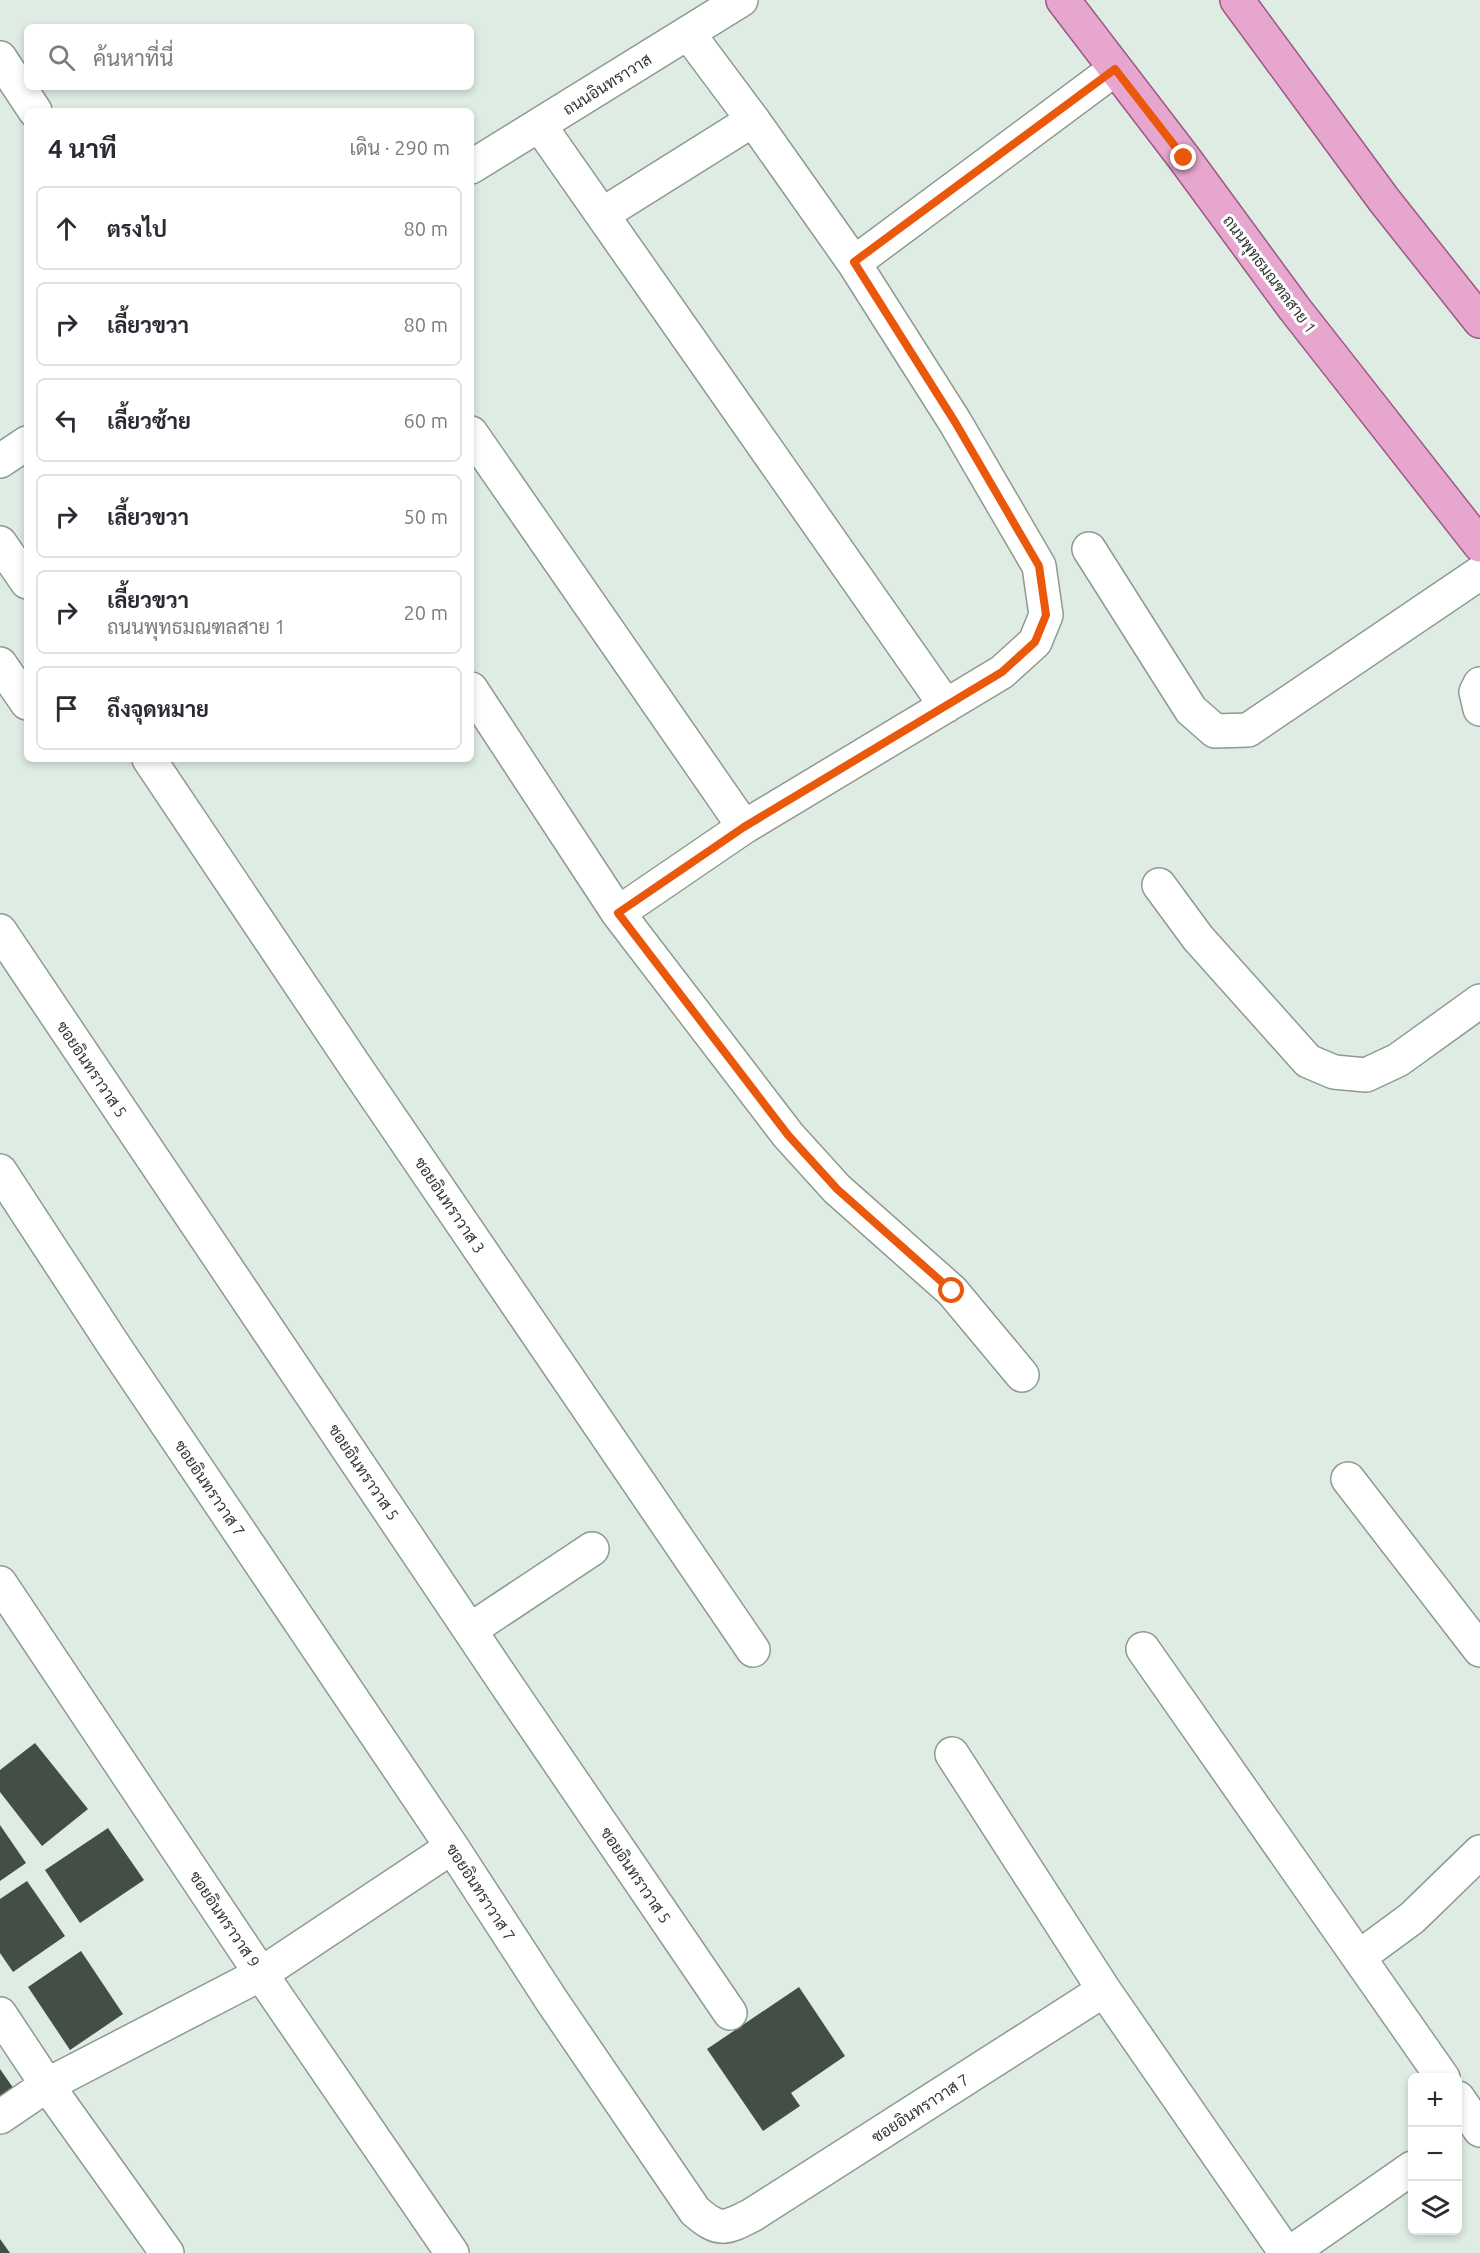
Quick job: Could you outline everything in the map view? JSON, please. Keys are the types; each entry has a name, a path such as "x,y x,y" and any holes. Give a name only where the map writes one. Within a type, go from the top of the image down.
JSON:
{"main road":[{"name":"ถนนพุทธมณฑลสาย 1","path":"1063,0 1294,308 1480,545"},
{"path":"1237,0 1384,200 1480,321"}],"street":[{"name":"ถนนอินทราวาส","path":"474,165 741,0"},
{"path":"618,913 744,827 1002,672 1035,642 1046,615 1039,566 955,422 854,262 688,33"},
{"path":"0,58 33,108"},
{"path":"854,262 1115,69"},
{"path":"603,214 753,120"},
{"path":"540,126 946,706"},
{"path":"474,437 744,827"},
{"path":"0,460 24,445"},
{"path":"0,543 24,578"},
{"path":"1089,549 1191,710 1215,732 1248,730 1480,573"},
{"path":"0,664 24,699"},
{"path":"1480,684 1476,692 1480,709"},
{"path":"474,694 618,913 788,1135 837,1189 952,1291 1022,1375"},
{"name":"ซอยอินทราวาส 3","path":"151,762 753,1650"},
{"path":"1160,885 1198,938 1308,1061 1334,1072 1366,1075 1398,1060 1480,1001"},
{"name":"ซอยอินทราวาส 5","path":"0,930 730,2013"},
{"name":"ซอยอินทราวาส 7","path":"0,1171 115,1347 452,1847 552,2001 695,2211 712,2225 731,2226 752,2215 1104,1990"},
{"path":"1348,1479 1480,1650"},
{"path":"470,1630 592,1550"},
{"name":"ซอยอินทราวาส 9","path":"0,1583 261,1974 452,2253"},
{"path":"1143,1649 1440,2073"},
{"path":"952,1754 1104,1990 1288,2253 1408,2171"},
{"path":"0,2117 46,2085 261,1974 452,1847"},
{"path":"1359,1957 1412,1918 1480,1852"},
{"path":"0,2014 46,2085 166,2253"},
{"path":"1462,2108 1471,2131"}],"building":[{"path":"35,1743 88,1809 42,1846 0,1792 0,1770"},
{"path":"0,1825 26,1863 0,1881"},
{"path":"108,1828 144,1880 80,1923 45,1870"},
{"path":"27,1881 65,1936 13,1972 0,1953 0,1899"},
{"path":"81,1951 123,2014 70,2050 28,1987"},
{"path":"799,1987 845,2056 791,2093 800,2106 763,2131 707,2049"},
{"path":"0,2069 14,2089 0,2098"},
{"path":"0,2239 10,2253 0,2253"}],"route":[{"path":"952,1291 837,1189 788,1135 618,913 744,827 1002,672 1035,642 1046,615 1039,566 955,422 854,262 1115,69 1184,158"}]}
